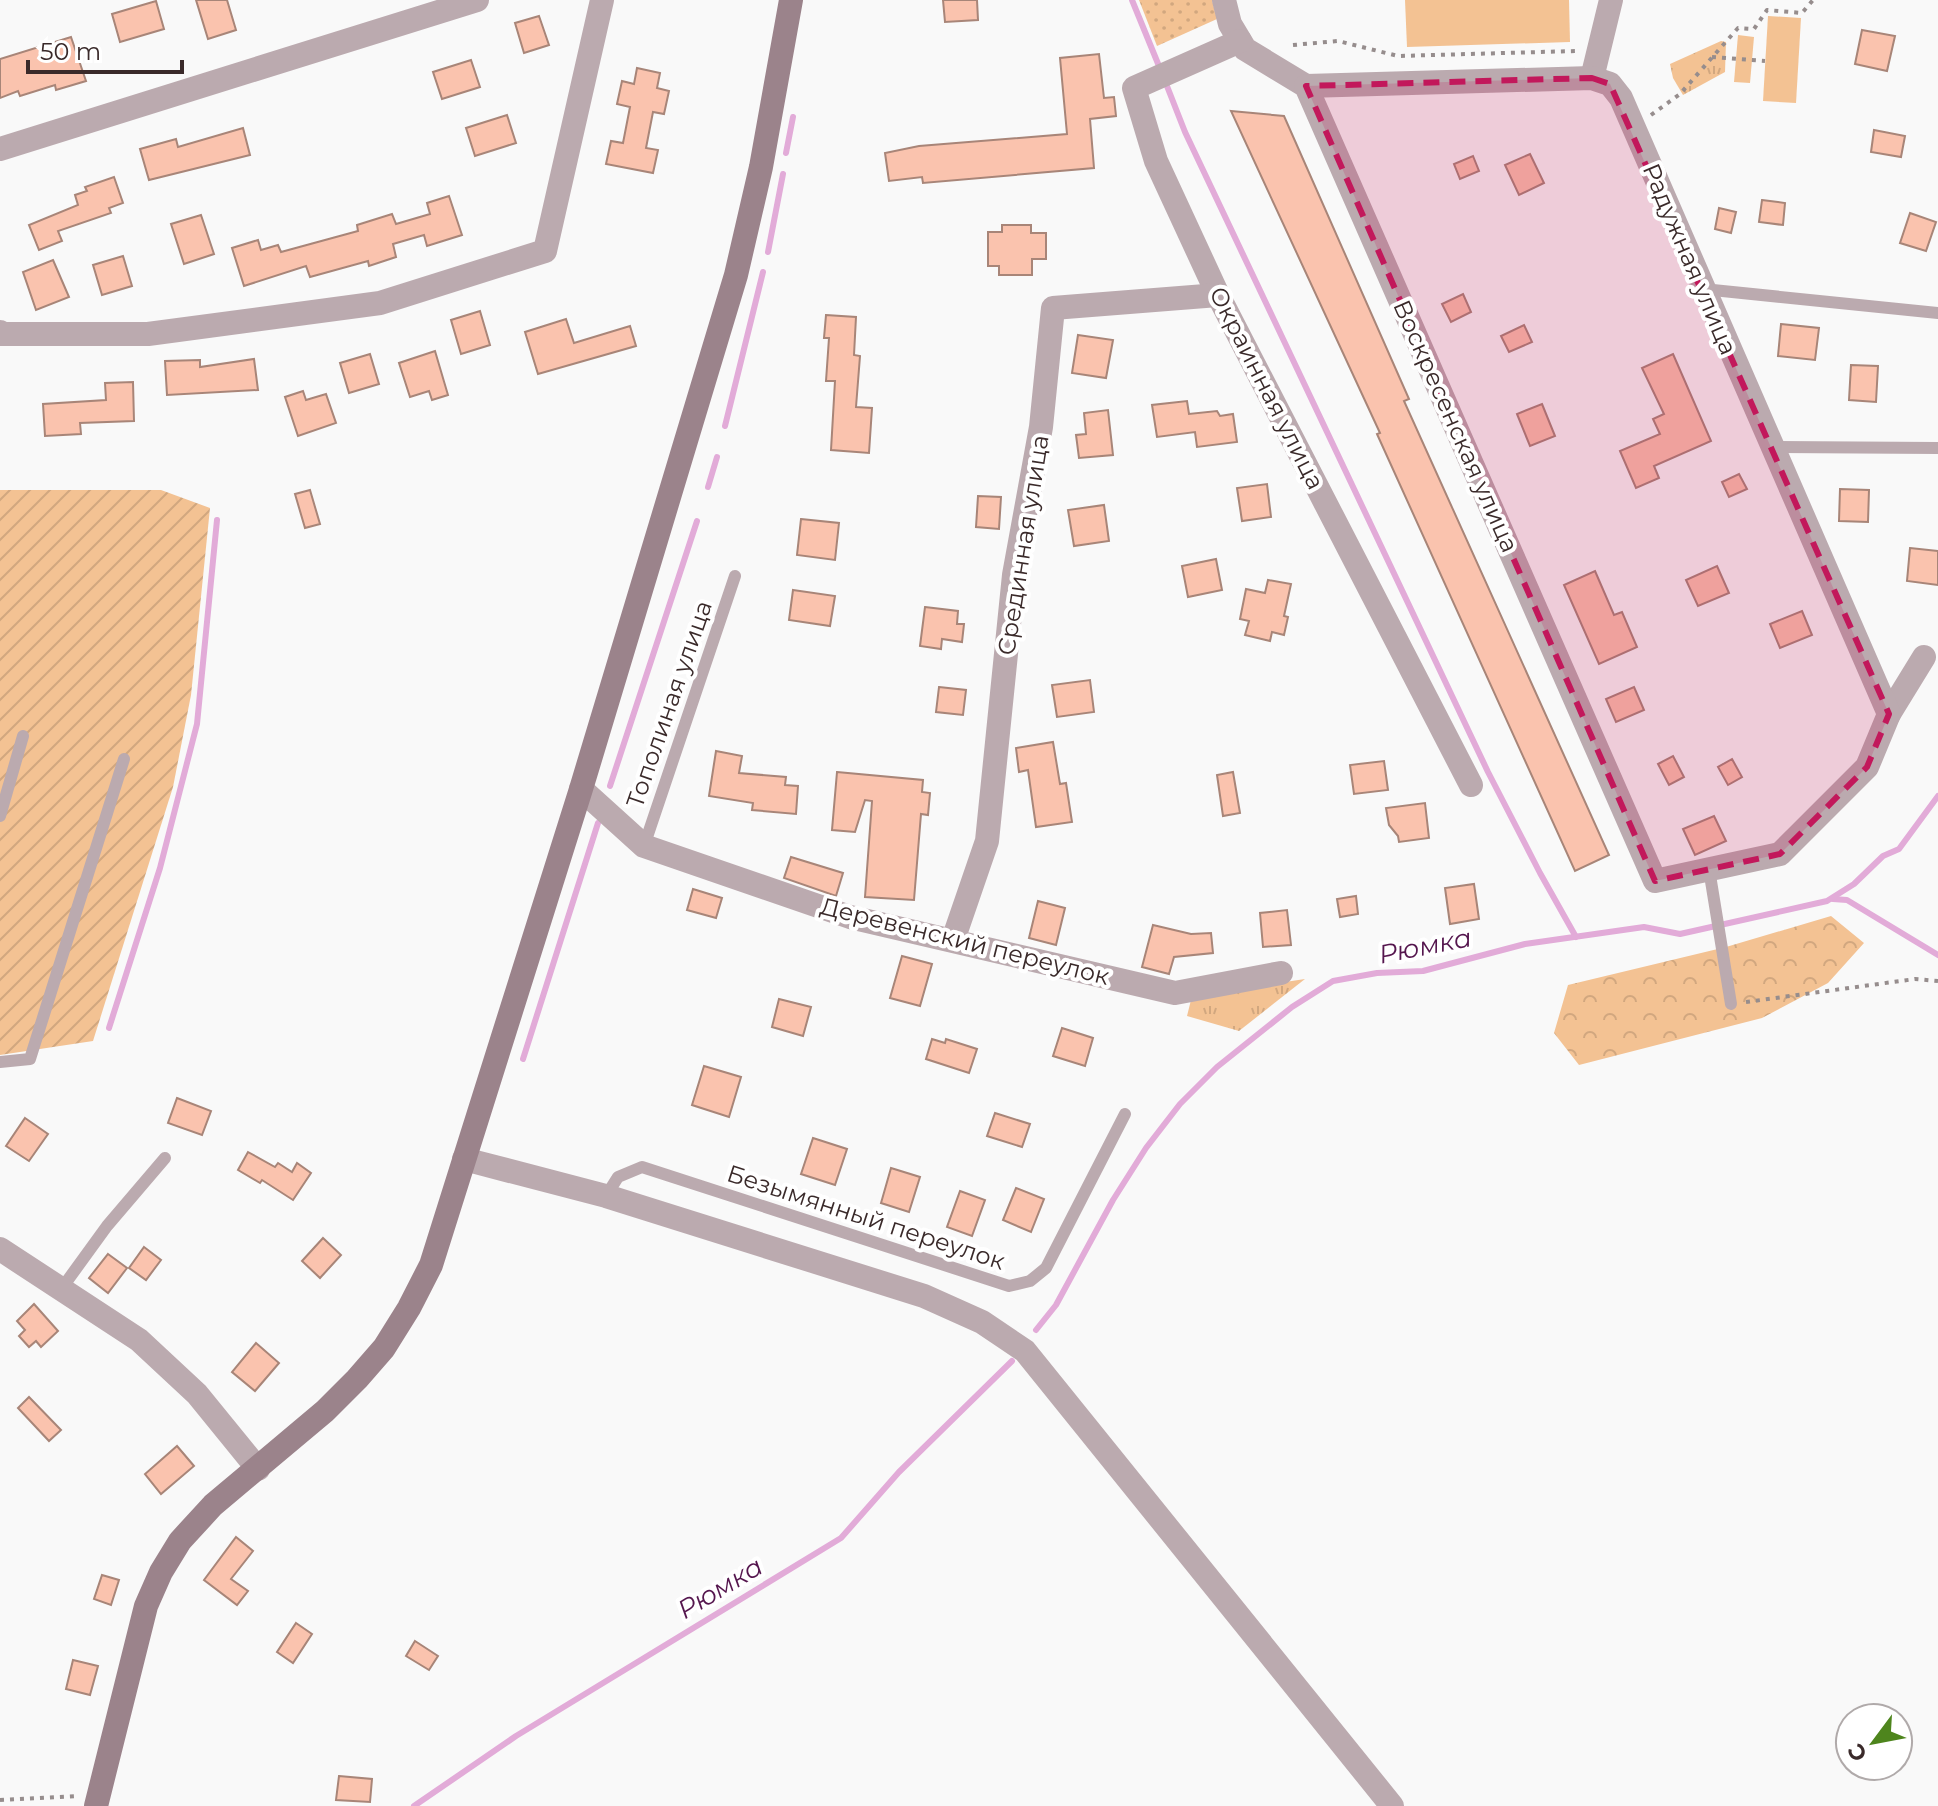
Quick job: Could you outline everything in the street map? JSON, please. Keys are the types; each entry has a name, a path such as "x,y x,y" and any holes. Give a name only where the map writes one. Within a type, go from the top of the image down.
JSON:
{"main road":[{"path":"97,1801 146,1606 161,1572 180,1541 213,1505 325,1411 384,1348 431,1265 581,789 736,275 761,167 791,0"}],"street":[{"path":"0,149 477,0"},
{"path":"0,332 148,334 380,303 545,251 602,0"},
{"path":"1224,0 1230,24 1245,49 1306,86 1592,78 1611,0"},
{"name":"Окраинная улица","path":"1240,41 1134,88 1156,161 1218,295 1471,785"},
{"name":"Радужная улица","path":"1592,78 1610,84 1621,98 1889,714"},
{"name":"Воскресенская улица","path":"1306,86 1655,881 1709,869"},
{"name":"Срединная улица","path":"953,940 987,841 1014,575 1041,427 1053,308 1218,295"},
{"path":"1709,869 1780,854 1867,767 1889,714 1924,657"},
{"name":"Деревенский переулок","path":"581,789 644,846 850,917 1175,993 1281,973"},
{"path":"464,1159 606,1196 924,1296 982,1322 1025,1351 1392,1806"},
{"path":"0,1249 139,1340 197,1394 258,1469"}],"lane":[{"path":"1703,289 1938,313"},
{"path":"1773,447 1938,448"},
{"name":"Тополиная улица","path":"644,846 735,576"},
{"path":"0,816 23,736"},
{"path":"0,1062 30,1059 124,759"},
{"path":"1709,869 1731,1004"},
{"name":"Безымянный переулок","path":"606,1196 618,1177 642,1167 1009,1286 1030,1281 1046,1268 1125,1114"},
{"path":"62,1288 107,1226 165,1158"}],"path":[{"path":"1633,128 1680,94 1738,28 1754,29 1767,10 1802,13 1813,0"},
{"path":"1293,45 1338,41 1398,56 1599,49"},
{"path":"1712,57 1765,61"},
{"path":"1731,1004 1915,979 1938,981"},
{"path":"0,1800 97,1801"}],"highlighted area":[{"path":"1592,78 1610,84 1889,714 1867,767 1780,854 1655,881 1306,86"}],"green space":[{"path":"1139,0 1212,0 1217,19 1157,46"},
{"path":"1405,0 1569,0 1570,42 1407,47"},
{"path":"1768,16 1801,18 1796,103 1763,101"},
{"path":"1738,35 1754,37 1750,83 1734,82"},
{"path":"1721,41 1726,42 1725,72 1683,95 1673,78 1670,64"},
{"path":"0,490 161,490 210,508 191,695 173,787 93,1041 0,1055"},
{"path":"1831,916 1864,943 1828,983 1762,1018 1579,1065 1554,1033 1568,985 1726,947"},
{"path":"1305,979 1239,1031 1187,1016 1192,996"}],"building":[{"path":"196,0 227,0 236,30 208,39"},
{"path":"943,0 977,0 978,20 945,22"},
{"path":"156,1 164,29 120,42 112,14"},
{"path":"539,16 549,45 524,53 515,23"},
{"path":"1862,30 1895,36 1887,71 1855,64"},
{"path":"71,37 86,81 56,90 55,85 20,96 18,91 0,98 0,59"},
{"path":"1099,54 1104,98 1114,97 1116,116 1090,119 1094,168 923,183 922,177 889,181 885,153 919,146 1067,134 1060,58"},
{"path":"471,60 480,87 442,99 433,72"},
{"path":"637,68 660,73 657,88 669,91 664,114 653,112 646,148 658,150 653,173 606,164 611,141 623,143 630,107 617,104 622,81 634,84"},
{"path":"1231,111 1284,116 1409,399 1404,401 1609,855 1575,871 1377,434 1380,433"},
{"path":"507,115 516,143 475,156 466,128"},
{"path":"243,128 250,155 149,180 140,149 176,139 178,147"},
{"path":"1874,130 1905,136 1901,157 1871,152"},
{"path":"1530,154 1544,183 1519,195 1505,165"},
{"path":"1473,156 1479,171 1460,179 1454,164"},
{"path":"114,177 123,203 109,208 111,213 58,231 62,241 39,250 29,225 78,205 75,195 87,191 85,187"},
{"path":"449,196 462,235 427,246 424,235 393,244 396,257 369,266 368,261 310,277 306,266 244,286 232,248 258,240 261,250 278,245 281,252 358,231 357,225 392,214 396,224 430,214 427,203"},
{"path":"1762,200 1785,203 1783,225 1759,222"},
{"path":"1719,208 1736,212 1731,233 1715,229"},
{"path":"1910,213 1936,222 1926,251 1900,243"},
{"path":"201,215 214,254 184,264 171,224"},
{"path":"1002,225 1031,225 1031,233 1046,233 1046,259 1032,259 1032,275 999,275 999,266 988,266 988,232 1002,232"},
{"path":"123,256 132,286 102,295 93,265"},
{"path":"53,260 69,297 36,310 23,272"},
{"path":"1463,294 1471,312 1451,322 1442,304"},
{"path":"480,311 490,345 461,354 451,320"},
{"path":"826,315 856,317 854,355 860,356 856,407 872,408 869,453 831,450 835,381 826,381 829,338 824,338"},
{"path":"566,319 574,343 630,326 636,346 538,374 525,332"},
{"path":"1781,324 1819,328 1815,360 1778,356"},
{"path":"1524,325 1532,342 1509,352 1501,336"},
{"path":"1078,335 1113,340 1106,378 1072,373"},
{"path":"435,351 448,395 432,400 429,391 410,397 399,363"},
{"path":"370,354 379,384 349,393 340,363"},
{"path":"1673,354 1711,441 1654,466 1659,478 1636,488 1620,451 1660,434 1653,419 1664,414 1642,368"},
{"path":"254,359 258,390 167,395 165,361 200,360 200,367"},
{"path":"1851,365 1878,366 1876,402 1849,400"},
{"path":"133,382 134,421 80,423 81,434 45,436 43,404 106,400 105,383"},
{"path":"303,391 306,400 326,394 336,423 298,436 285,397"},
{"path":"1187,401 1189,414 1217,411 1220,416 1233,414 1237,442 1197,447 1195,432 1157,437 1152,405"},
{"path":"1542,404 1555,436 1530,446 1517,414"},
{"path":"1108,410 1113,455 1079,458 1076,435 1086,434 1084,413"},
{"path":"1739,474 1747,489 1729,497 1722,482"},
{"path":"1267,484 1271,517 1242,521 1237,488"},
{"path":"1840,489 1869,490 1868,522 1839,521"},
{"path":"310,490 320,524 305,528 295,494"},
{"path":"978,496 1001,497 999,529 976,527"},
{"path":"1104,505 1109,541 1074,546 1068,510"},
{"path":"801,519 839,523 835,560 797,555"},
{"path":"1910,548 1938,551 1938,585 1907,581"},
{"path":"1216,559 1222,590 1188,597 1182,566"},
{"path":"1717,566 1729,593 1698,606 1686,580"},
{"path":"1595,571 1614,615 1622,612 1637,647 1599,664 1564,585"},
{"path":"1268,580 1291,584 1284,616 1288,617 1284,635 1272,632 1270,641 1245,635 1249,621 1240,619 1246,589 1265,593"},
{"path":"793,590 835,596 830,626 789,620"},
{"path":"925,607 958,611 957,624 964,624 962,642 942,639 941,649 920,646"},
{"path":"1802,611 1812,635 1780,648 1770,624"},
{"path":"1090,680 1094,712 1057,717 1052,685"},
{"path":"939,687 966,690 963,715 936,712"},
{"path":"1634,687 1644,710 1616,722 1606,699"},
{"path":"1053,742 1060,784 1066,783 1072,822 1036,827 1028,770 1019,772 1016,748"},
{"path":"716,751 742,756 739,773 786,777 785,785 798,786 796,814 752,810 753,803 709,796"},
{"path":"1673,756 1684,777 1669,785 1658,764"},
{"path":"1732,759 1742,777 1728,785 1718,767"},
{"path":"1384,761 1388,790 1354,794 1350,765"},
{"path":"837,772 923,780 922,792 930,793 928,815 921,814 914,900 865,897 872,801 865,800 855,832 832,830"},
{"path":"1233,772 1240,813 1223,816 1217,775"},
{"path":"1425,803 1429,838 1399,842 1389,825 1386,808"},
{"path":"1714,816 1726,841 1695,855 1683,829"},
{"path":"791,857 843,873 836,896 784,878"},
{"path":"1474,884 1479,919 1450,924 1445,888"},
{"path":"693,889 722,898 716,918 687,910"},
{"path":"1356,896 1358,914 1340,917 1337,899"},
{"path":"1038,901 1065,908 1056,945 1029,938"},
{"path":"1287,910 1291,945 1263,947 1260,913"},
{"path":"1153,925 1191,934 1211,933 1213,953 1174,957 1169,974 1142,967"},
{"path":"902,956 932,964 920,1006 890,998"},
{"path":"779,999 811,1007 803,1036 772,1027"},
{"path":"1062,1028 1093,1038 1085,1066 1053,1056"},
{"path":"932,1039 945,1043 946,1039 977,1049 969,1073 926,1059"},
{"path":"704,1066 741,1077 729,1117 692,1105"},
{"path":"177,1098 211,1111 202,1135 168,1123"},
{"path":"995,1113 1030,1124 1022,1147 987,1136"},
{"path":"25,1118 48,1134 29,1161 6,1146"},
{"path":"813,1138 847,1149 835,1185 801,1174"},
{"path":"248,1152 275,1167 278,1163 292,1172 297,1163 311,1173 293,1200 262,1180 260,1183 238,1170"},
{"path":"891,1168 920,1177 909,1212 881,1203"},
{"path":"1016,1188 1044,1199 1031,1232 1003,1220"},
{"path":"960,1191 985,1200 972,1236 947,1227"},
{"path":"323,1238 341,1255 320,1278 302,1261"},
{"path":"144,1247 161,1260 146,1280 129,1268"},
{"path":"108,1254 127,1268 108,1293 89,1278"},
{"path":"34,1304 58,1331 41,1347 36,1341 29,1347 19,1336 25,1330 17,1321"},
{"path":"256,1343 279,1363 255,1391 232,1372"},
{"path":"29,1397 61,1430 49,1441 18,1408"},
{"path":"177,1446 194,1466 161,1494 145,1474"},
{"path":"236,1537 253,1551 231,1579 248,1591 237,1605 204,1580"},
{"path":"102,1575 119,1580 111,1605 94,1599"},
{"path":"296,1623 312,1634 293,1663 277,1652"},
{"path":"415,1641 438,1656 429,1670 406,1656"},
{"path":"73,1660 98,1666 90,1695 66,1689"},
{"path":"339,1776 372,1779 370,1802 336,1800"}],"waterway":[{"path":"1132,0 1161,71"},
{"path":"1165,81 1185,132 1488,772 1576,937"},
{"path":"786,153 793,117"},
{"path":"768,252 783,174"},
{"path":"725,426 763,272"},
{"path":"708,487 717,457"},
{"path":"109,1028 160,868 197,724 217,520"},
{"path":"610,786 697,521"},
{"name":"Рюмка","path":"1036,1330 1056,1305 1113,1200 1146,1148 1180,1104 1217,1067 1292,1007 1333,981 1377,973 1423,971 1525,944 1644,927 1680,934 1827,901 1854,884 1883,856 1899,849 1938,796"},
{"path":"523,1059 598,823"},
{"path":"1833,899 1847,900 1938,955"},
{"name":"Рюмка","path":"414,1806 516,1736 841,1538 899,1472 1012,1361"}]}
